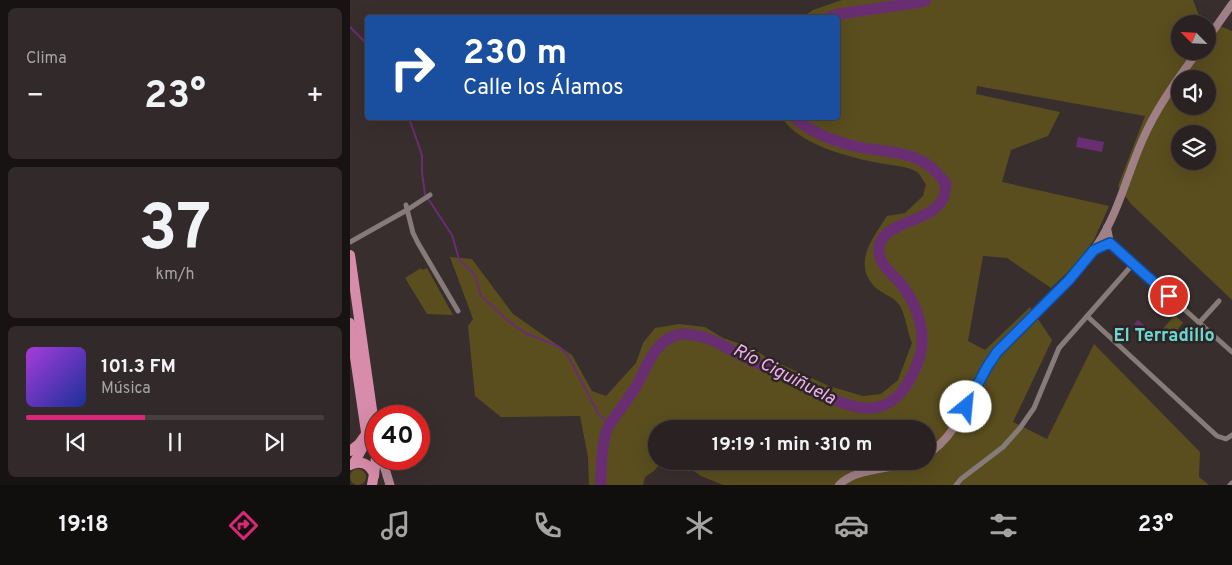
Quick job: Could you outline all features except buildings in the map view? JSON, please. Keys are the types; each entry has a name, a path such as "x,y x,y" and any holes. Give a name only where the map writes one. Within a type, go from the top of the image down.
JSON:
{"highway":[{"path":"350,255 368,405"},
{"path":"350,324 366,405"},
{"path":"350,451 365,440"},
{"path":"365,444 354,463 368,466 373,472 374,481"}],"main road":[{"path":"385,470 390,485"}],"street":[{"path":"1217,25 1232,4"},
{"path":"1217,25 1232,13"},
{"path":"936,448 954,428 997,352 1069,280 1094,250 1107,228 1150,123 1192,60"},
{"path":"350,242 430,195"},
{"path":"407,208 418,243 458,311"},
{"path":"1107,228 1110,243 1232,352"},
{"path":"1094,250 1110,243"},
{"path":"956,485 961,478 1003,447 1020,428 1034,408 1059,348 1133,264"},
{"path":"1198,323 1219,301"},
{"path":"1087,316 1221,438 1226,439 1232,435"},
{"path":"838,485 852,475 880,470"}],"shaded area":[{"path":"842,0 1193,0 1199,15 1171,15 1171,60 1216,60 1216,24 1232,31 1232,300 1131,204 1118,186 1145,116 977,86 976,94 1060,112 1048,136 1011,150 1002,182 1109,206 1094,240 1074,266 1051,288 1007,258 983,256 968,341 985,350 1030,307 1052,340 1013,422 1047,439 1094,344 1200,452 1199,477 1209,485 723,485 701,476 692,470 936,470 936,420 648,420 648,470 655,470 645,477 643,485 589,485 588,457 580,416 501,417 475,396 468,326 473,319 450,257 472,259 513,314 572,355 592,391 606,396 636,363 643,343 655,328 679,324 705,327 723,338 752,348 769,359 829,386 863,396 881,394 898,380 912,343 900,306 895,300 876,288 869,279 865,270 865,260 871,242 887,216 905,213 923,196 926,184 918,173 913,170 853,157 812,143 800,136 784,120 840,120 840,15 805,15 813,10"},
{"path":"1078,137 1104,142 1102,152 1076,147"},
{"path":"421,268 422,270 427,268 453,315 427,314 405,278"},
{"path":"1175,315 1183,323 1169,340 1160,332"},
{"path":"1138,320 1150,330 1147,335 1134,324"},
{"path":"358,469 364,471 366,477 364,483 358,485 352,483 350,477 352,471"}],"waterway":[{"name":"Río Ciguiñuela","path":"836,15 926,0"},
{"path":"350,27 365,42"},
{"path":"410,120 422,155 425,194 452,235 459,259 475,275 481,296 506,319 525,333 558,346 567,354 599,415 609,424"},
{"name":"Río Ciguiñuela","path":"601,485 602,453 608,428 634,390 659,346 673,336 682,334 701,336 848,405 864,408 880,407 894,400 907,385 921,352 920,321 907,292 880,258 879,247 882,238 889,232 937,207 944,197 946,184 936,172 914,157 843,143 814,131 797,120"}],"district":[{"name":"El Terradillo","path":"1164,336"}],"route":[{"path":"966,407 997,352 1069,280 1094,250 1110,243 1169,296"}]}
